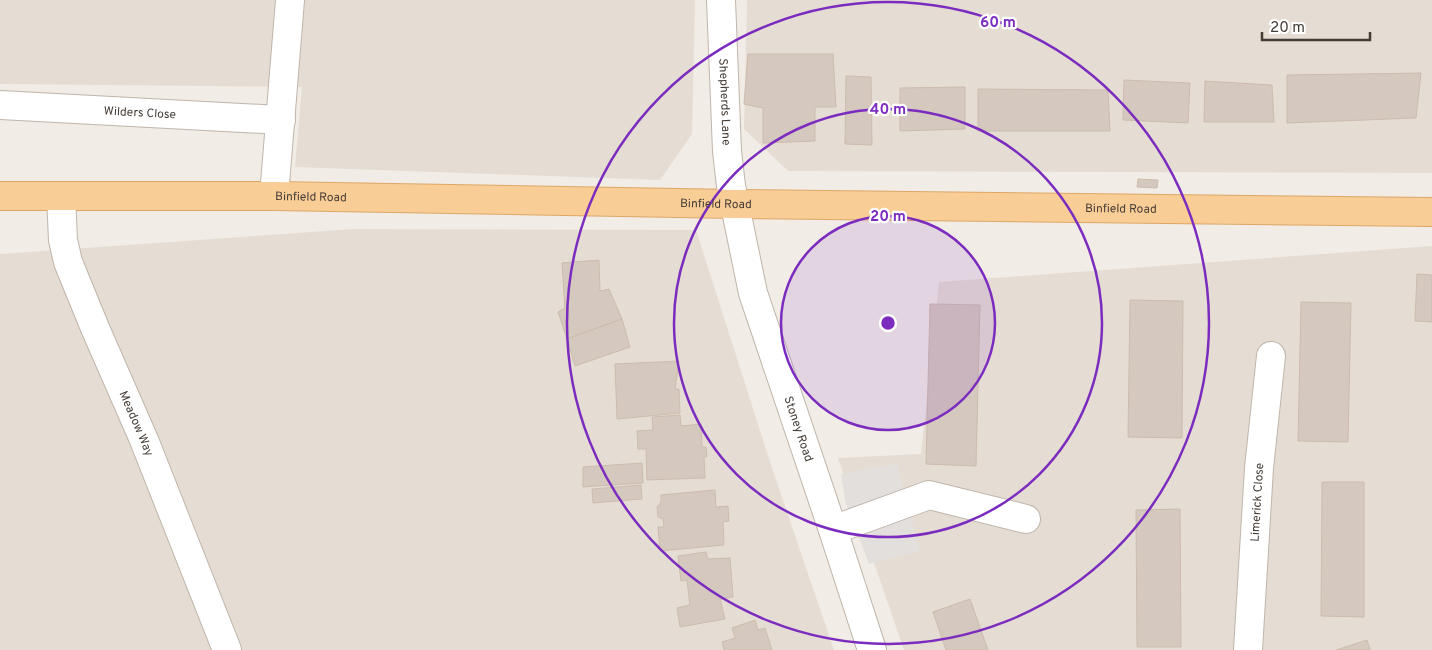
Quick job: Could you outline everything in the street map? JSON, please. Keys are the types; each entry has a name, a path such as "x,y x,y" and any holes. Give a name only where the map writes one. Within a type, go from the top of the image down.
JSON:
{"main road":[{"name":"Binfield Road","path":"0,196 274,196 735,204 1432,212"}],"street":[{"path":"274,196 290,0"},
{"name":"Shepherds Lane","path":"721,0 727,151 735,204"},
{"name":"Wilders Close","path":"0,105 281,120"},
{"name":"Meadow Way","path":"61,196 63,240 68,262 144,440 226,650"},
{"name":"Stoney Road","path":"735,204 752,293 872,650"},
{"name":"Limerick Close","path":"1248,650 1259,468 1272,356"},
{"path":"833,530 929,495 1026,519"}],"shaded area":[{"path":"0,0 695,0 692,134 660,180 295,167 302,87 0,84"},
{"path":"747,0 1432,0 1432,173 788,171 744,129"},
{"path":"354,229 696,230 772,468 834,650 0,650 0,254"},
{"path":"1432,246 1432,650 904,650 838,458 921,454 939,282"},
{"path":"897,464 920,551 869,564 845,501 841,474"}],"building":[{"path":"748,54 833,54 836,107 815,107 815,141 763,143 763,108 744,104"},
{"path":"1421,73 1416,118 1287,123 1287,75"},
{"path":"846,76 871,77 872,145 845,144"},
{"path":"1124,80 1190,83 1188,123 1123,120"},
{"path":"1205,81 1272,85 1274,122 1204,122"},
{"path":"965,87 965,129 900,131 900,88"},
{"path":"978,89 1108,90 1110,131 978,131"},
{"path":"1138,179 1158,180 1157,188 1137,187"},
{"path":"599,260 600,291 609,289 622,319 567,339 558,312 565,308 562,263"},
{"path":"1417,274 1432,275 1432,322 1415,321"},
{"path":"1130,300 1183,301 1182,438 1128,437"},
{"path":"1301,302 1351,303 1348,442 1298,441"},
{"path":"930,304 980,305 976,466 926,464"},
{"path":"622,319 630,347 575,366 567,339"},
{"path":"679,361 675,389 679,389 680,413 617,419 615,364"},
{"path":"680,415 681,426 701,424 702,447 706,447 707,457 704,457 705,478 647,480 646,449 638,449 637,431 653,430 652,417"},
{"path":"642,463 643,483 583,487 583,467"},
{"path":"1322,482 1364,482 1364,617 1321,616"},
{"path":"641,485 642,499 593,503 592,489"},
{"path":"715,490 716,507 728,506 729,521 723,522 724,545 660,551 658,527 664,527 663,519 658,517 657,507 661,502 661,495"},
{"path":"1180,509 1181,647 1137,647 1136,510"},
{"path":"706,552 708,559 730,558 733,597 720,599 725,619 680,627 677,608 690,605 687,580 681,581 678,556"},
{"path":"970,599 988,650 946,650 933,612"},
{"path":"755,620 758,630 765,628 772,650 724,650 722,642 735,638 732,628"},
{"path":"1367,640 1370,650 1336,650"}]}
